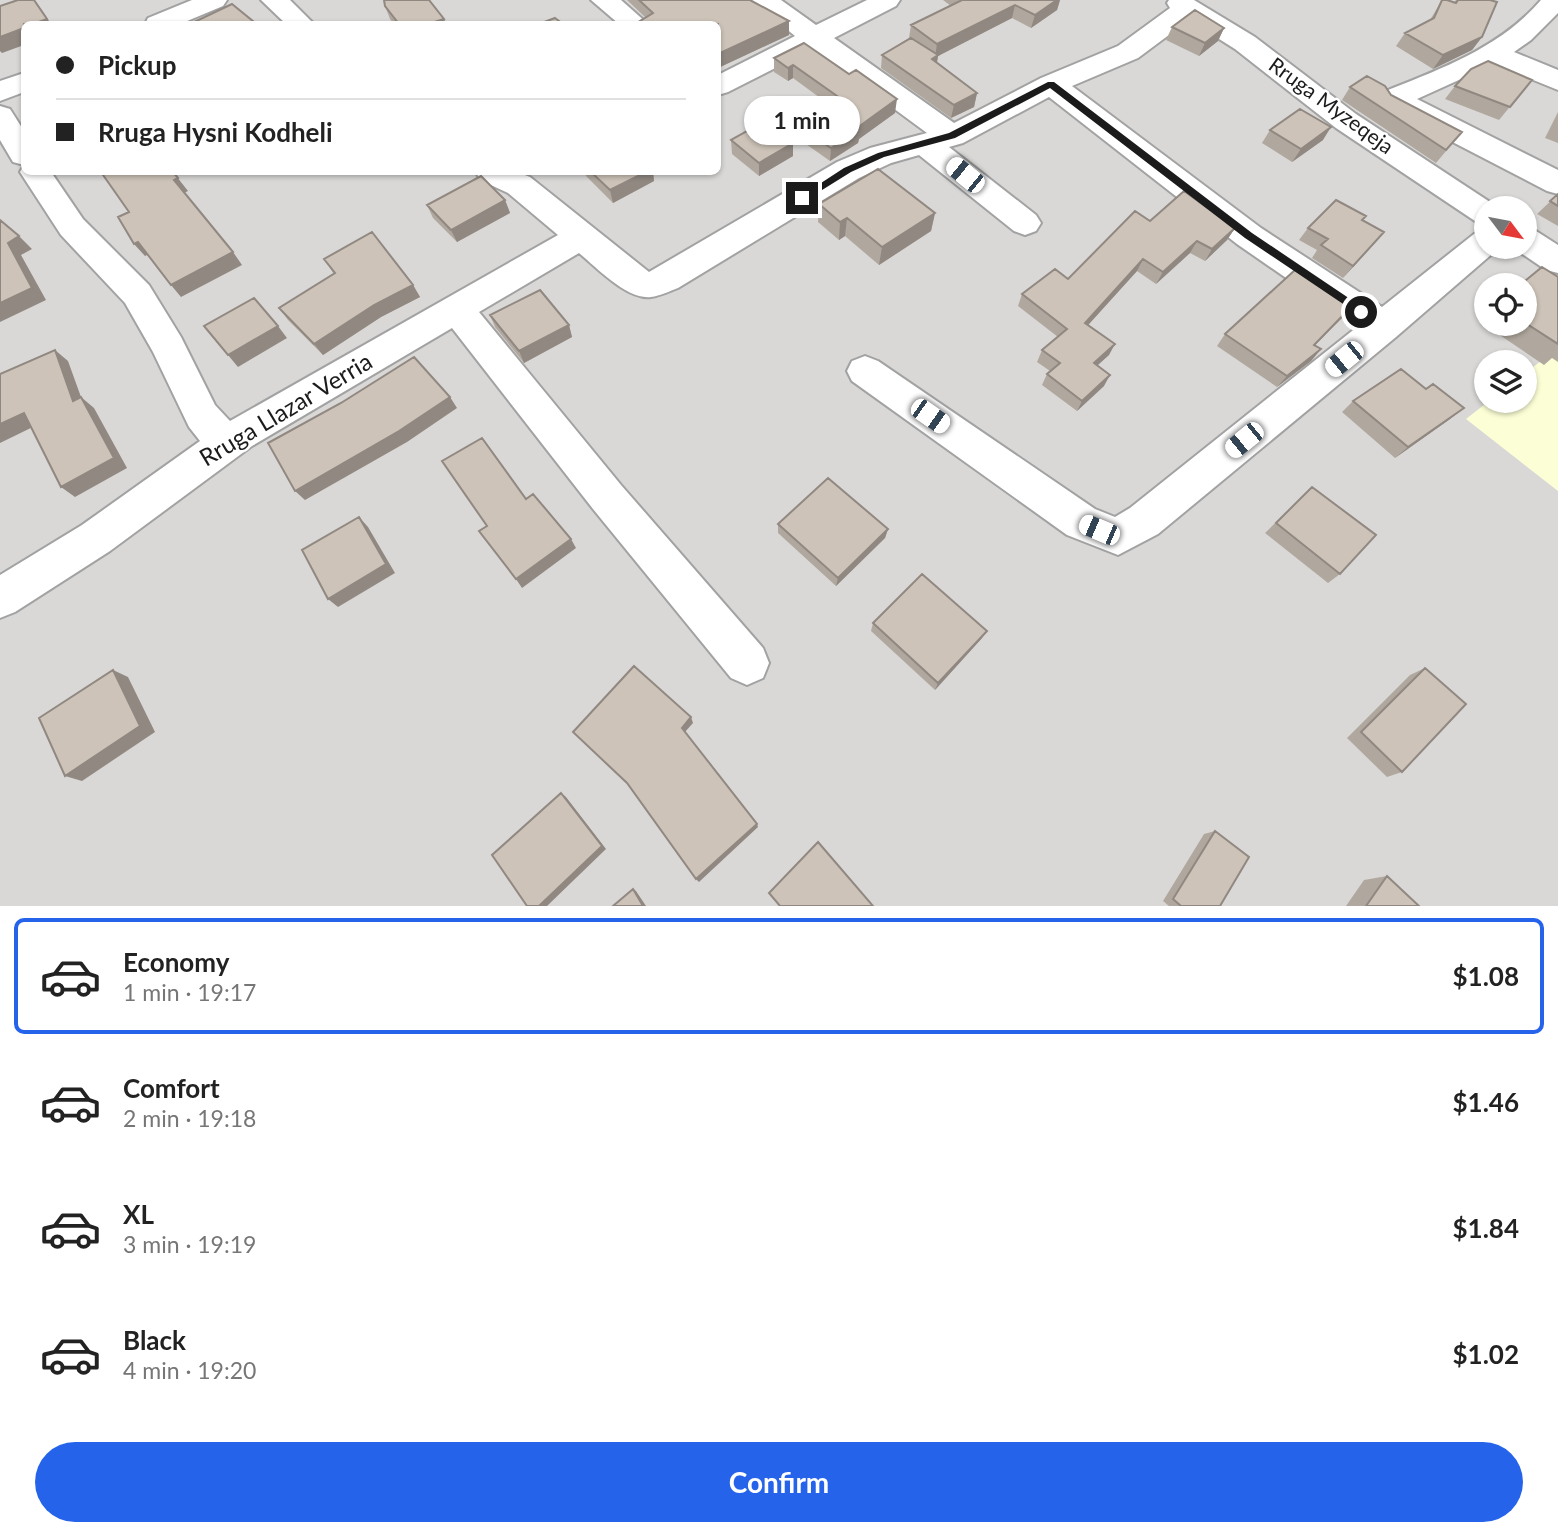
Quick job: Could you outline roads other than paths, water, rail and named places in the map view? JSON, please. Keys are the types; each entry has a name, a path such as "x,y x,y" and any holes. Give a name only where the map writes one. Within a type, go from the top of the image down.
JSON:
{"street":[{"path":"165,21 214,0"},
{"path":"274,0 297,21"},
{"path":"604,0 631,21"},
{"path":"764,0 814,37 938,139 1025,223"},
{"path":"721,84 887,0"},
{"path":"1555,0 1535,23 1494,54 1392,99 1558,183"},
{"path":"512,175 533,178 582,236 633,279 649,285 666,279 848,170 881,155 938,139 1051,84 1128,52 1181,4"},
{"name":"Rruga Myzeqeja","path":"1181,4 1245,43 1346,121 1474,205"},
{"path":"1494,54 1558,80"},
{"path":"0,92 21,83"},
{"path":"1051,84 1249,236 1384,327"},
{"path":"0,116 21,150"},
{"path":"37,175 72,227 137,294 168,347 202,416 225,443"},
{"name":"Rruga Llazar Verria","path":"0,598 96,538 225,443 582,236"},
{"path":"1537,247 1558,261"},
{"path":"865,371 1081,522 1118,537 1144,521 1474,252"},
{"path":"456,309 607,498 747,663"}]}
